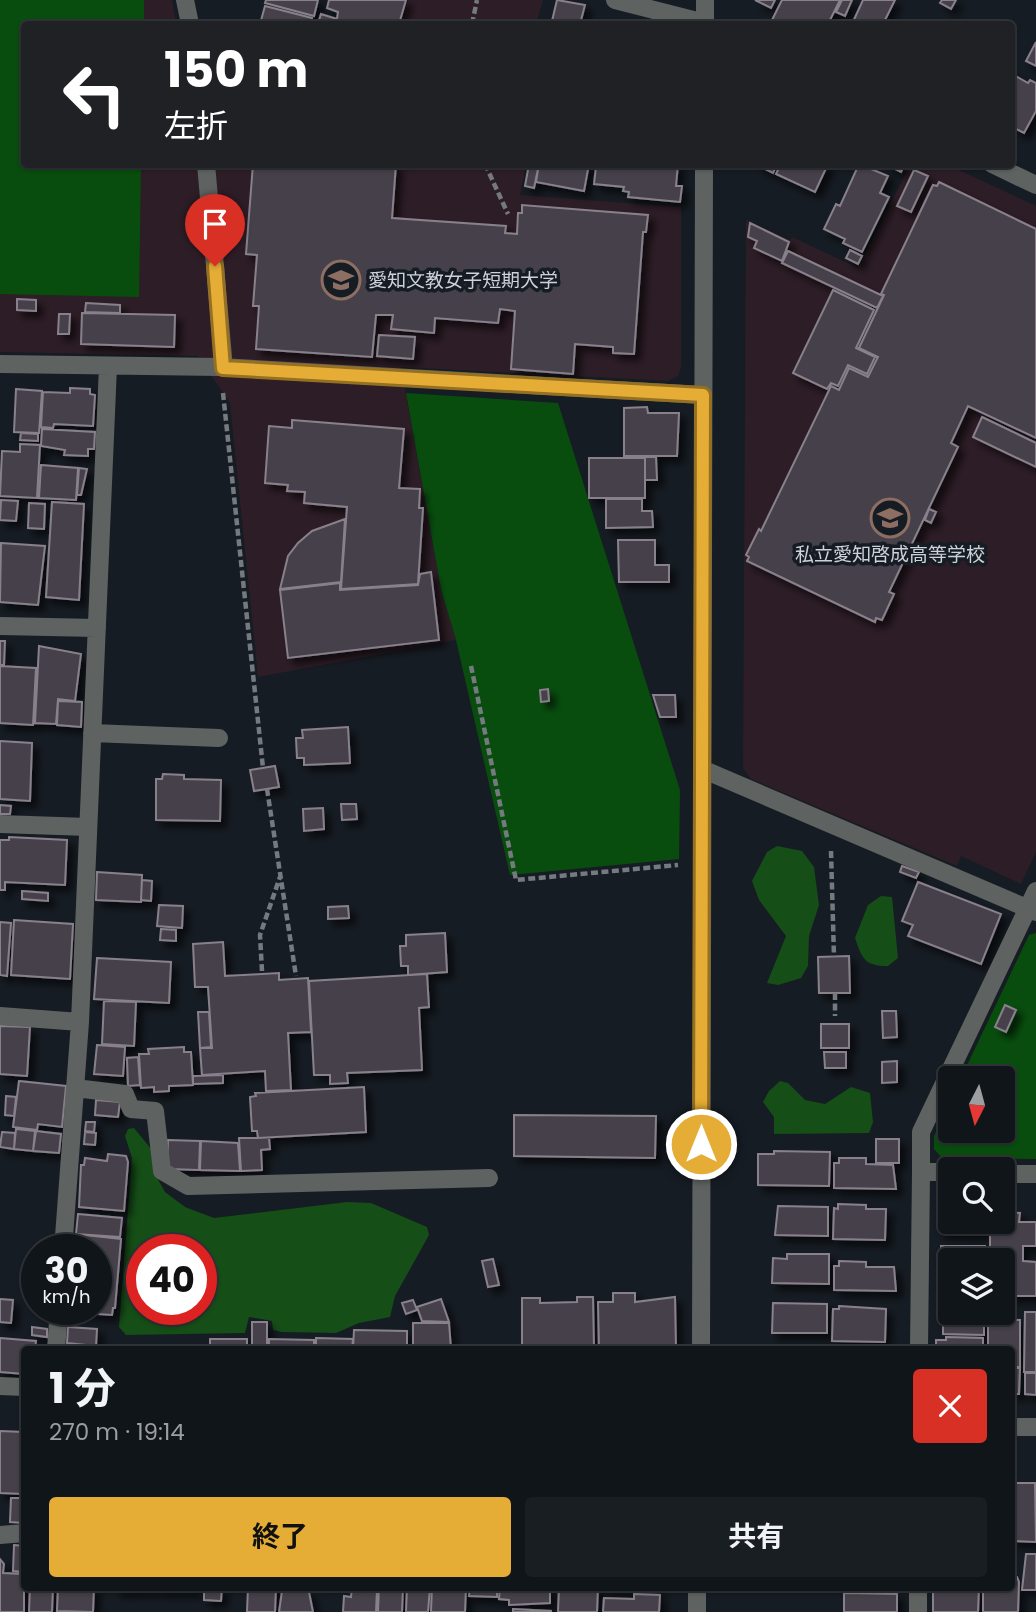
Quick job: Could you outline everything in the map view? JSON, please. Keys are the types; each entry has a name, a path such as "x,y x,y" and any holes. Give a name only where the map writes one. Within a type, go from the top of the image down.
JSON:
{"street":[{"path":"186,0 190,21"},
{"path":"615,0 694,21"},
{"path":"705,0 705,21"},
{"path":"206,168 222,368"},
{"path":"701,1346 705,168"},
{"path":"1000,168 1036,185"},
{"path":"0,364 222,368 703,395"},
{"path":"64,1234 79,1022 108,366"},
{"path":"0,625 97,628"},
{"path":"92,733 219,738"},
{"path":"702,769 1032,910"},
{"path":"0,824 88,827"},
{"path":"919,1346 921,1132 1032,910 1036,891"},
{"path":"0,1016 79,1022"},
{"path":"75,1088 125,1094 131,1109 155,1111 162,1171 188,1186 489,1178"},
{"path":"920,1172 938,1172"},
{"path":"1015,1174 1036,1174"},
{"path":"56,1346 58,1325"},
{"path":"0,1386 21,1387"},
{"path":"1015,1427 1036,1427"},
{"path":"0,1535 21,1533"},
{"path":"697,1591 697,1612"},
{"path":"918,1591 918,1612"}],"path":[{"path":"473,21 477,0"},
{"path":"487,168 508,214"},
{"path":"222,368 263,768"},
{"path":"471,666 516,880 701,863"},
{"path":"267,789 296,976"},
{"path":"831,851 834,957"},
{"path":"262,971 260,935 280,875"},
{"path":"835,993 835,1016"}],"shaded area":[{"name":"愛知文教女子短期大学","path":"0,0 172,0 176,21 21,21 21,168 525,168 520,195 681,207 681,367 678,376 668,381 401,367 441,589 456,640 258,677 230,403 198,356 0,352"},
{"path":"408,0 543,0 537,21 402,21"},
{"name":"私立愛知啓成高等学校","path":"908,168 954,168 1036,206 1036,852 1021,884 961,856 957,866 751,779 743,768 746,220 790,240 792,237 858,268"}],"green space":[{"path":"0,0 144,0 144,21 21,21 21,168 141,168 139,297 0,294"},
{"path":"406,393 558,403 680,790 679,859 510,875 456,640 441,589"},
{"path":"777,846 802,851 814,867 819,905 809,936 808,966 801,978 778,985 767,983 786,936 759,900 752,881 767,852"},
{"path":"881,896 892,897 898,958 888,966 869,963 855,938 868,905"},
{"path":"1036,933 1036,1159 941,1157 934,1149 934,1136 938,1128 938,1143 1015,1143 1015,1066 967,1066 1029,935"},
{"path":"780,1081 788,1083 805,1100 825,1104 851,1087 870,1093 873,1122 869,1133 774,1134 774,1117 763,1102 769,1091"},
{"path":"134,1128 152,1150 155,1174 165,1192 185,1207 214,1218 347,1202 371,1203 427,1227 429,1235 395,1296 390,1317 359,1323 336,1333 282,1332 273,1330 272,1321 249,1317 245,1333 126,1335 119,1327 126,1236 126,1325 217,1325 217,1234 126,1234 132,1158 125,1136 128,1129"}],"building":[{"path":"266,0 318,0 314,16 265,3"},
{"path":"329,0 406,0 400,21 319,21 321,14 337,19 338,12 327,8"},
{"path":"557,0 585,5 581,21 552,21"},
{"path":"755,0 775,0 771,8"},
{"path":"782,0 840,0 830,21 772,21"},
{"path":"842,0 852,0 845,16 836,12"},
{"path":"863,0 895,0 884,21 853,21"},
{"path":"942,0 956,0 951,9 940,3"},
{"path":"265,6 312,18 312,21 261,21"},
{"path":"1036,42 1036,66 1026,61"},
{"path":"1015,76 1028,83 1030,80 1036,83 1036,111 1024,133 1015,128"},
{"path":"253,168 396,168 392,218 506,226 505,233 517,234 518,213 522,213 522,205 648,215 646,232 643,232 634,354 613,353 613,347 575,344 573,374 511,369 515,311 500,309 498,323 435,318 434,333 391,329 393,315 376,315 372,357 256,349 259,306 253,306 257,255 246,254"},
{"path":"528,168 538,168 534,188 525,186"},
{"path":"538,168 588,168 584,191 536,182"},
{"path":"596,168 678,168 676,186 682,186 680,202 628,197 629,192 623,191 624,187 594,184"},
{"path":"779,168 826,168 815,192 776,174"},
{"path":"857,168 869,168 888,176 880,193 889,197 862,252 843,243 845,239 824,229 836,204 840,206"},
{"path":"914,170 928,176 911,212 897,206"},
{"path":"939,182 1036,229 1036,438 968,406 951,443 958,447 889,592 894,594 882,620 876,618 875,622 747,561 749,557 746,555 759,529 761,531 831,386 839,390 849,368 868,377 878,357 859,348 884,295 881,294 933,185 937,186"},
{"path":"750,223 789,242 782,261 754,248 757,241 748,237"},
{"path":"850,250 862,256 858,264 846,258"},
{"path":"788,251 883,296 877,308 782,263"},
{"path":"833,290 874,310 856,348 875,357 867,374 848,365 838,386 831,383 827,389 793,373"},
{"path":"17,299 36,300 36,311 17,310"},
{"path":"86,303 120,305 120,313 85,312"},
{"path":"82,313 175,315 174,347 81,344"},
{"path":"59,314 70,314 69,334 58,334"},
{"path":"379,335 415,337 413,359 377,356"},
{"path":"70,388 90,389 90,394 95,395 93,426 54,424 53,428 41,427 43,392 70,393"},
{"path":"16,389 42,391 39,433 14,432"},
{"path":"647,407 648,413 679,413 677,456 624,456 624,408"},
{"path":"982,417 1036,443 1036,467 973,437"},
{"path":"292,420 404,429 399,488 420,489 419,508 423,508 418,584 341,589 347,507 304,503 305,492 287,491 288,485 265,483 269,426 292,428"},
{"path":"42,429 95,432 94,449 88,449 88,456 64,455 65,450 41,446"},
{"path":"21,433 38,434 38,441 20,440"},
{"path":"20,444 40,445 37,498 0,496 2,451 20,452"},
{"path":"645,457 656,457 657,480 645,480"},
{"path":"589,458 645,458 645,498 589,498"},
{"path":"41,465 78,468 76,500 39,498"},
{"path":"79,468 87,469 81,495 77,495"},
{"path":"606,499 642,499 642,511 652,511 653,527 606,528"},
{"path":"1,500 18,501 16,521 0,520"},
{"path":"52,502 84,504 79,600 46,597"},
{"path":"29,503 45,504 44,529 28,528"},
{"path":"929,509 936,512 931,523 925,520"},
{"path":"345,519 341,582 280,589 288,556 298,543 312,531"},
{"path":"618,540 655,540 655,565 669,565 669,582 619,582"},
{"path":"1,543 45,546 38,605 0,602"},
{"path":"431,572 439,640 288,658 280,590 340,583 340,590 418,585 420,574"},
{"path":"0,641 5,641 4,665 0,665"},
{"path":"39,646 81,654 75,701 58,699 56,724 35,723"},
{"path":"0,666 36,668 33,725 0,723"},
{"path":"548,689 549,701 541,702 540,690"},
{"path":"653,695 675,695 676,717 660,717"},
{"path":"58,701 82,702 81,727 57,725"},
{"path":"348,727 350,763 304,765 304,758 297,758 296,738 303,738 302,730"},
{"path":"0,741 32,743 30,801 0,799"},
{"path":"275,766 279,787 254,791 250,770"},
{"path":"163,774 184,775 184,779 221,780 220,821 156,820 156,779 162,779"},
{"path":"341,804 356,804 357,819 342,820"},
{"path":"0,805 11,806 10,814 0,814"},
{"path":"323,808 324,829 304,831 303,809"},
{"path":"9,837 67,840 65,885 5,882 5,890 0,890 0,840 9,840"},
{"path":"902,866 919,872 916,878 900,872"},
{"path":"97,872 142,875 141,902 96,900"},
{"path":"142,880 152,881 151,901 141,900"},
{"path":"918,882 1001,914 981,964 908,936 913,925 902,921"},
{"path":"22,891 48,893 48,901 22,899"},
{"path":"159,905 183,906 182,928 157,926"},
{"path":"348,906 349,918 328,919 328,907"},
{"path":"14,920 73,924 70,979 11,975"},
{"path":"0,922 11,923 7,976 0,975"},
{"path":"161,929 176,930 176,941 160,940"},
{"path":"445,933 447,972 408,975 408,966 401,966 400,946 406,946 406,935"},
{"path":"223,942 225,976 279,973 279,980 308,978 311,1032 288,1033 291,1090 266,1091 265,1071 202,1075 200,1048 212,1048 208,987 195,987 193,944"},
{"path":"849,956 850,993 819,993 818,957"},
{"path":"97,958 171,962 169,1003 94,999"},
{"path":"427,974 429,1007 419,1008 422,1070 347,1073 348,1083 330,1084 330,1075 314,1075 309,981"},
{"path":"104,1001 136,1002 134,1046 102,1044"},
{"path":"1005,1005 1016,1010 1006,1032 995,1027"},
{"path":"882,1011 896,1011 897,1037 883,1038"},
{"path":"198,1012 209,1012 211,1047 200,1048"},
{"path":"821,1024 849,1024 849,1048 821,1048"},
{"path":"0,1026 30,1027 27,1076 0,1074"},
{"path":"97,1045 125,1047 123,1076 94,1074"},
{"path":"184,1047 184,1052 191,1052 193,1085 169,1086 169,1091 154,1092 154,1087 141,1088 139,1054 149,1054 148,1049"},
{"path":"824,1052 846,1052 846,1068 825,1068"},
{"path":"138,1057 140,1085 128,1086 127,1058"},
{"path":"897,1061 897,1082 882,1083 882,1062"},
{"path":"223,1075 223,1083 193,1084 193,1076"},
{"path":"19,1081 66,1086 62,1127 38,1124 37,1130 13,1127"},
{"path":"364,1087 366,1132 258,1138 257,1131 252,1131 250,1097 256,1096 255,1093"},
{"path":"6,1096 16,1097 14,1116 5,1115"},
{"path":"96,1100 120,1102 118,1117 95,1115"},
{"path":"514,1115 656,1116 655,1158 514,1156"},
{"path":"86,1122 95,1122 94,1132 85,1131"},
{"path":"16,1129 35,1131 33,1151 14,1149"},
{"path":"36,1131 61,1134 59,1153 33,1151"},
{"path":"2,1132 15,1133 14,1149 0,1147"},
{"path":"85,1132 96,1133 95,1145 84,1144"},
{"path":"239,1138 269,1138 270,1149 261,1150 262,1170 241,1171"},
{"path":"876,1139 899,1139 899,1163 876,1163"},
{"path":"168,1140 200,1141 199,1170 167,1169"},
{"path":"201,1141 238,1143 240,1171 200,1170"},
{"path":"774,1151 830,1152 829,1186 758,1185 758,1154 774,1154"},
{"path":"108,1154 126,1156 128,1162 124,1211 79,1207 81,1165 84,1165 85,1158 107,1161"},
{"path":"839,1158 866,1158 866,1164 893,1165 896,1189 834,1188 834,1163 839,1163"},
{"path":"838,1204 886,1209 885,1240 833,1239 834,1208 838,1209"},
{"path":"778,1206 828,1207 828,1236 775,1235"},
{"path":"1015,1213 1020,1213 1019,1222 1036,1222 1036,1246 1023,1246 1023,1261 1036,1262 1036,1296 1015,1296 1015,1248 990,1248 990,1234 1015,1234"},
{"path":"78,1214 122,1218 120,1237 112,1236 112,1234 76,1234"},
{"path":"112,1238 121,1239 112,1315"},
{"path":"941,1246 985,1246 985,1248"},
{"path":"787,1254 829,1254 829,1284 772,1283 773,1258 787,1259"},
{"path":"493,1259 499,1285 488,1287 482,1261"},
{"path":"839,1261 866,1262 866,1267 894,1267 896,1291 834,1290 834,1266 839,1266"},
{"path":"613,1293 635,1293 635,1302 675,1297 676,1346 599,1346 598,1302 613,1302"},
{"path":"577,1297 593,1297 594,1346 522,1346 522,1298 540,1298 540,1303 577,1302"},
{"path":"0,1299 13,1300 11,1323 0,1322"},
{"path":"441,1299 449,1322 422,1321 417,1307"},
{"path":"413,1300 417,1310 406,1314 402,1303"},
{"path":"773,1303 827,1304 827,1333 772,1333"},
{"path":"839,1306 886,1309 885,1342 832,1341 833,1309 839,1309"},
{"path":"1025,1312 1036,1312 1036,1372 1024,1372"},
{"path":"1015,1320 1020,1320 1020,1367 1015,1367 1015,1346 988,1346 988,1325 1015,1325"},
{"path":"252,1322 267,1322 267,1346 252,1346"},
{"path":"413,1323 449,1323 451,1346 413,1346"},
{"path":"943,1325 984,1325 984,1335 943,1334"},
{"path":"32,1327 47,1329 47,1337 32,1335"},
{"path":"68,1327 97,1329 96,1346 67,1343"},
{"path":"354,1330 407,1331 407,1346 353,1346"},
{"path":"946,1337 983,1338 983,1346 936,1346 936,1340 946,1340"},
{"path":"0,1338 36,1341 35,1346 21,1346 21,1374 0,1372"},
{"path":"316,1338 353,1339 352,1346 316,1346"},
{"path":"210,1339 247,1339 247,1346 210,1346"},
{"path":"269,1339 314,1340 314,1346 269,1346"},
{"path":"1015,1368 1020,1368 1019,1394 1015,1394"},
{"path":"1025,1373 1036,1373 1036,1395 1025,1394"},
{"path":"0,1431 21,1432 21,1494 0,1493"},
{"path":"1015,1483 1035,1483 1036,1542 1015,1541"},
{"path":"11,1498 21,1498 21,1523 10,1522"},
{"path":"14,1545 21,1546 21,1572 13,1571"},
{"path":"1026,1554 1036,1554 1036,1590 1022,1590"},
{"path":"0,1559 4,1564 3,1573 21,1574 24,1612 0,1612"},
{"path":"1017,1577 1018,1612 983,1612 983,1591 1015,1591"},
{"path":"30,1591 53,1591 52,1612 29,1612"},
{"path":"58,1591 94,1591 93,1612 57,1611"},
{"path":"204,1591 222,1591 221,1601 204,1600"},
{"path":"248,1591 276,1591 275,1612 247,1612"},
{"path":"282,1591 309,1592 313,1612 279,1612"},
{"path":"352,1591 377,1591 376,1612 343,1612 344,1596 351,1597"},
{"path":"379,1591 403,1591 402,1612 378,1612"},
{"path":"407,1591 430,1591 428,1612 406,1612"},
{"path":"432,1591 466,1591 465,1612 431,1612"},
{"path":"470,1591 497,1591 497,1597 469,1596"},
{"path":"500,1591 550,1591 550,1603 509,1605 509,1600 499,1599"},
{"path":"559,1591 598,1591 597,1612 558,1612"},
{"path":"933,1591 979,1591 978,1612 933,1612"},
{"path":"844,1593 897,1594 897,1612 844,1612"},
{"path":"634,1594 660,1595 659,1612 603,1612 604,1598 634,1599"},
{"path":"513,1609 551,1611 551,1612 513,1612"}],"place":[{"name":"愛知文教女子短期大学","path":"341,280"},
{"name":"私立愛知啓成高等学校","path":"890,518"}],"route":[{"path":"215,266 223,368 703,395 701,1144"}]}
